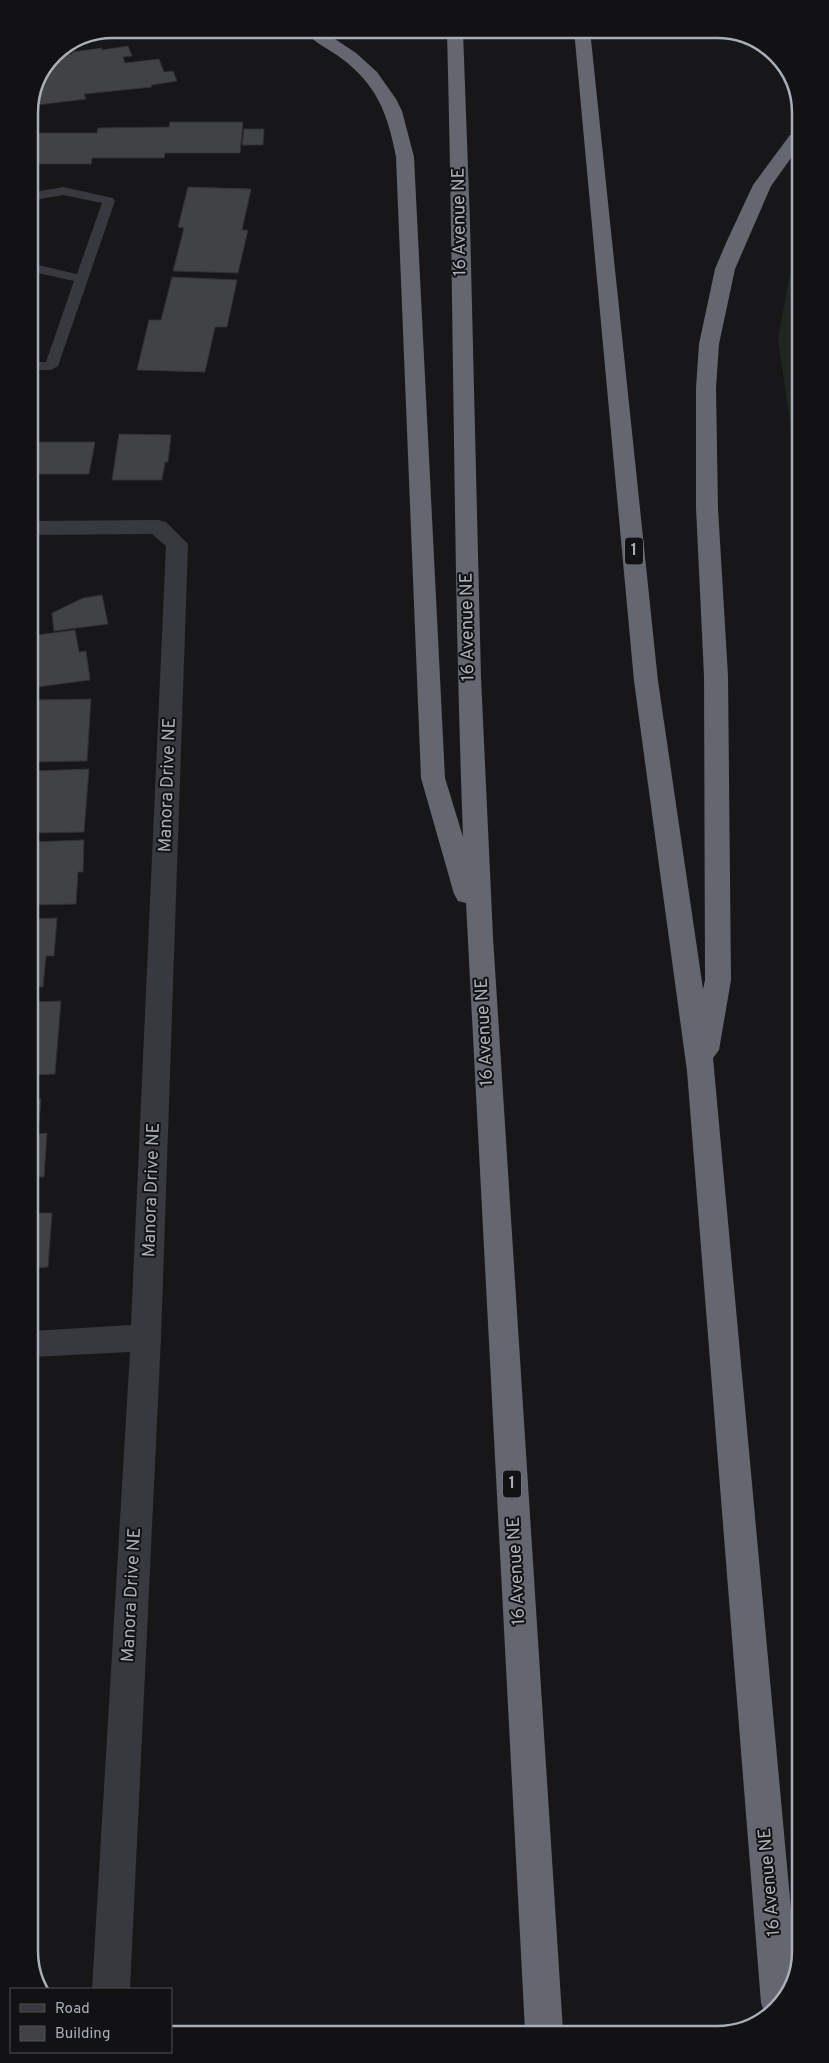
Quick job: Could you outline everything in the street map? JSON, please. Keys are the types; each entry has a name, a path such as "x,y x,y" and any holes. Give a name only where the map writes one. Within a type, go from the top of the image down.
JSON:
{"highway":[{"path":"322,38 348,55 383,91 393,111 405,157 433,778 480,937"},
{"name":"16 Avenue NE","path":"454,38 461,224 469,677 480,937 544,2026"},
{"name":"16 Avenue NE","path":"583,38 646,681 702,1071 779,1992"},
{"path":"702,1071 718,980 716,676 707,508 706,388 709,344 726,269 735,243 762,186 792,145"}],"street":[{"name":"Manora Drive NE","path":"38,528 158,527 177,544 146,1338 111,1988"},
{"path":"38,1344 146,1338"}],"lane":[{"path":"38,195 63,191 109,202 51,366 38,366"},
{"path":"38,268 81,279"}],"shaded area":[{"path":"792,263 792,436 778,339"}],"building":[{"path":"128,46 132,56 123,57 125,63 159,59 164,72 173,71 177,81 151,85 152,87 84,94 86,99 38,105 40,93 45,80 63,56 67,53 72,54 72,52 102,48 102,50"},
{"path":"170,122 243,122 240,153 165,153 164,158 92,158 91,164 38,164 38,133 97,133 98,128 169,127"},
{"path":"244,129 264,129 263,145 242,145"},
{"path":"188,187 251,189 242,230 248,230 238,273 173,271 184,228 178,227"},
{"path":"172,277 237,280 227,327 215,327 205,372 137,370 149,320 161,320"},
{"path":"119,434 171,435 168,462 165,462 162,480 112,480"},
{"path":"38,442 95,442 89,474 38,474"},
{"path":"102,595 108,624 54,631 52,613 83,598"},
{"path":"75,630 79,652 86,651 90,680 38,687 38,635"},
{"path":"91,699 87,761 38,762 38,700"},
{"path":"89,769 84,832 38,833 38,771"},
{"path":"84,840 83,872 78,872 76,904 38,905 38,842"},
{"path":"57,918 54,956 46,956 43,987 38,987 38,919"},
{"path":"61,1001 55,1074 38,1075 38,1002"},
{"path":"38,1099 41,1099 38,1134"},
{"path":"47,1133 44,1177 38,1177 38,1134"},
{"path":"38,1213 52,1213 48,1267 38,1268"}]}
